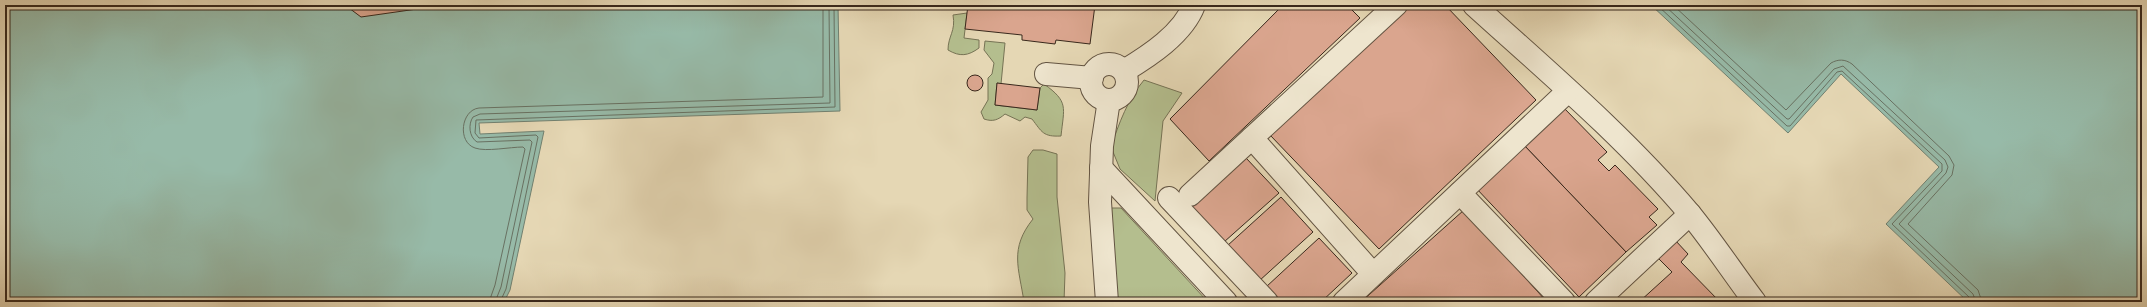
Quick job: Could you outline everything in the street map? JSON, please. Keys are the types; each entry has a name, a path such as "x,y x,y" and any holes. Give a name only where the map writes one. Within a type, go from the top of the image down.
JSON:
{"lane":[{"path":"1124,72 1144,59 1162,44 1179,27 1194,5"},
{"path":"1190,195 1396,5"},
{"path":"1474,5 1604,123 1690,214 1755,302"},
{"path":"1104,65 1116,66 1124,72 1127,84 1123,94 1114,100 1109,100 1099,97 1095,93 1092,78 1095,72 1104,65"},
{"path":"1046,74 1092,78"},
{"path":"1344,302 1568,91"},
{"path":"1107,302 1100,202 1101,168 1109,100"},
{"path":"1252,138 1373,274"},
{"path":"1101,168 1226,302"},
{"path":"1460,193 1564,302"},
{"path":"1169,198 1267,302"},
{"path":"1596,302 1690,214"}],"shaded area":[{"path":"967,13 964,38 979,40 979,48 971,53 960,55 948,50 953,29 953,15"},
{"path":"985,41 1005,43 1001,84 997,83 995,105 1037,110 1040,88 1044,84 1058,96 1063,106 1064,112 1061,136 1050,136 1044,133 1032,119 1025,117 1020,121 1005,114 995,120 984,119 981,112 988,100 988,78 992,74 994,63 984,50"},
{"path":"1144,80 1182,93 1163,121 1155,201 1120,169 1111,147 1129,103 1138,87"},
{"path":"1033,150 1043,150 1057,154 1057,197 1065,273 1064,302 1024,302 1018,269 1018,249 1026,230 1033,219 1027,210 1027,198 1028,157"},
{"path":"1111,208 1121,208 1208,302 1110,302"}],"water":[{"path":"5,5 838,5 840,111 479,123 480,134 544,131 510,290 504,302 5,302"},
{"path":"1651,5 2142,5 2142,302 1968,302 1886,224 1939,167 1841,74 1788,133"}],"building":[{"path":"345,5 420,5 417,9 361,17"},
{"path":"968,5 1095,5 1090,44 1056,40 1055,44 1022,40 1022,35 965,29"},
{"path":"1283,5 1347,5 1360,18 1209,161 1170,119"},
{"path":"1401,5 1445,5 1536,100 1379,249 1270,135"},
{"path":"972,75 978,75 983,80 981,89 978,91 972,91 967,86 967,80"},
{"path":"997,83 1040,88 1037,110 995,105"},
{"path":"1561,105 1607,152 1598,160 1609,171 1615,165 1658,209 1649,217 1657,225 1626,252 1522,143"},
{"path":"1522,143 1626,252 1579,297 1475,187"},
{"path":"1246,158 1279,193 1224,242 1192,207"},
{"path":"1281,197 1313,232 1259,281 1227,246"},
{"path":"1464,210 1547,302 1361,302"},
{"path":"1319,238 1352,273 1321,302 1280,302 1266,287"},
{"path":"1675,240 1688,254 1681,262 1720,302 1639,302 1672,272 1657,257"}]}
